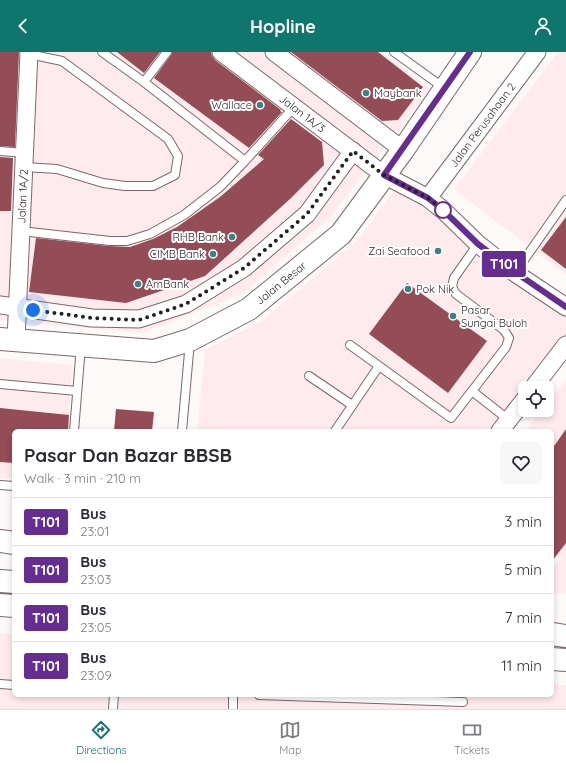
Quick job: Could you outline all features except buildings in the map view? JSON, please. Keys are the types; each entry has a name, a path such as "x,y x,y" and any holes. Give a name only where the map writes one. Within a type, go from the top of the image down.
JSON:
{"main road":[{"name":"Jalan Besar","path":"8,339 154,351 190,340 249,309 341,234 403,150 470,52"},
{"path":"0,541 12,543"},
{"path":"0,581 12,582"},
{"path":"0,605 12,606"},
{"path":"554,634 566,636"},
{"path":"554,659 566,660"}],"street":[{"name":"Jalan 1A/3","path":"221,52 384,175 428,198 443,210 478,244 515,272 566,307"},
{"path":"274,52 403,150"},
{"name":"Jalan Perusahaan 2","path":"428,198 537,52"},
{"name":"Jalan 1A/2","path":"8,339 18,308 29,53"},
{"path":"0,306 92,318 139,320 186,304 244,268 307,214 353,151"},
{"path":"538,381 566,345"},
{"path":"505,425 518,408"}],"lane":[{"path":"102,52 144,82 245,162"},
{"path":"144,82 167,52"},
{"path":"394,52 445,89"},
{"path":"0,152 103,183 125,186 153,186 175,175 178,156 168,139 62,61 29,53"},
{"path":"21,231 110,241 127,241 150,234 184,215 220,187 245,162 294,107"},
{"path":"515,272 566,200"},
{"path":"350,345 451,418 506,347 509,338 504,330 456,294 452,287 454,278 478,244"},
{"path":"182,429 190,340"},
{"path":"74,429 81,345"},
{"path":"336,429 379,366"},
{"path":"310,376 352,405"},
{"path":"0,384 77,391"},
{"path":"472,391 505,425"},
{"path":"0,485 12,486"},
{"path":"0,684 12,685"},
{"path":"113,709 114,697"},
{"path":"233,697 233,709"},
{"path":"318,697 463,702"}],"shaded area":[{"path":"0,52 382,52 430,89 330,217 242,294 142,333 0,320"},
{"path":"558,52 566,52 566,275 454,189"},
{"path":"396,188 423,202 566,309 566,335 531,381 518,381 518,397 494,429 197,429 205,350 261,322 355,243"},
{"path":"0,358 72,365 68,429 12,429 12,479 0,478"},
{"path":"566,380 566,594 554,593 554,566 562,558 554,557 554,429 527,429 536,417 554,417 554,395"},
{"path":"0,632 12,634 12,697 554,697 554,684 566,685 566,709 0,709"}],"bus line":[{"name":"T101","path":"470,52 403,150 384,175 428,198 443,210 478,244 515,272 566,307"}],"place":[{"name":"Maybank","path":"366,93"},
{"name":"Wallace","path":"260,105"},
{"name":"RHB Bank","path":"232,237"},
{"name":"Zai Seafood","path":"438,251"},
{"name":"CIMB Bank","path":"213,254"},
{"name":"AmBank","path":"138,284"},
{"name":"Pok Nik","path":"408,289"},
{"name":"Pasar Sungai Buloh","path":"453,316"}],"route":[{"path":"33,310 92,318 139,320 186,304 244,268 307,214 353,151 384,175 428,198 443,210"}]}
